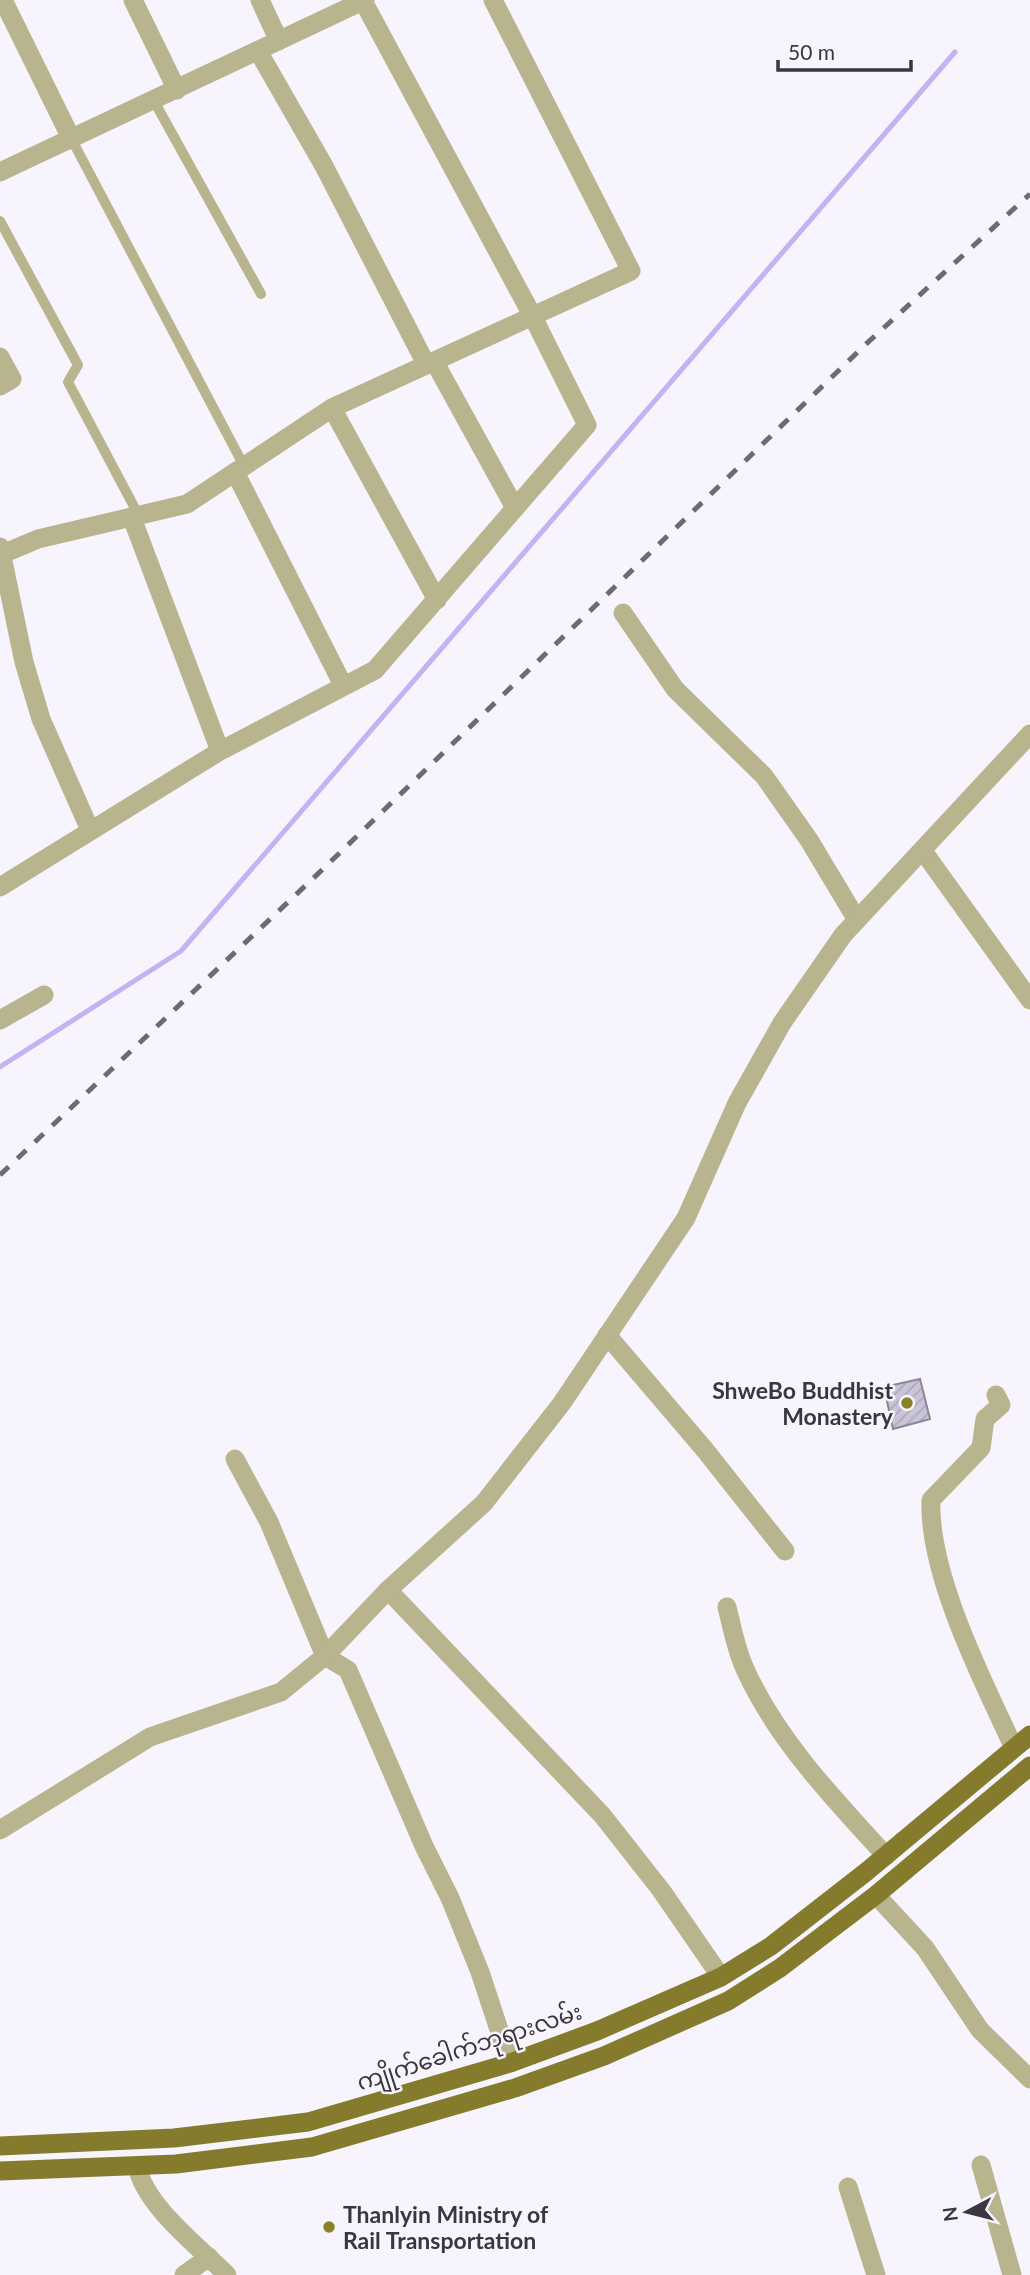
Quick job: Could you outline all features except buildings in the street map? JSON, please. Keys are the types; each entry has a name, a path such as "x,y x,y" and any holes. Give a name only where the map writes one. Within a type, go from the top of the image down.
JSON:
{"main road":[{"name":"ကျိုက်ခေါက်ဘုရားလမ်း","path":"0,2146 174,2138 308,2122 510,2063 597,2031 721,1977 771,1946 886,1856 1030,1735"},
{"path":"0,2171 137,2166 312,2147 515,2088 579,2065 729,2001 780,1968 876,1895 1030,1766"}],"street":[{"path":"3,0 72,140"},
{"path":"133,0 177,90"},
{"path":"260,0 279,41"},
{"path":"0,172 364,0 532,314 587,425 375,670 220,751 0,887"},
{"path":"90,830 38,709 24,662 1,552 38,539 187,504 332,408 532,314 631,271 493,0"},
{"path":"258,51 430,362 515,508"},
{"path":"0,357 12,379 0,386"},
{"path":"332,408 437,600"},
{"path":"239,469 343,685"},
{"path":"135,517 220,751"},
{"path":"623,613 675,689 764,776 809,840 857,920"},
{"path":"0,1830 150,1737 281,1692 325,1656 388,1590 484,1503 562,1403 686,1218 737,1103 782,1023 843,935 1030,734"},
{"path":"923,851 1030,1000"},
{"path":"0,1020 44,995"},
{"path":"607,1335 705,1450 785,1551"},
{"path":"996,1395 1001,1405 985,1419 981,1448 931,1500 930,1521 941,1568 971,1658 1014,1748"},
{"path":"235,1459 269,1522 325,1656 348,1670 424,1846 450,1898 480,1972 510,2063"},
{"path":"388,1590 603,1815 661,1889 721,1977"},
{"path":"727,1607 744,1668 767,1707 814,1777 886,1856"},
{"path":"876,1895 925,1948 980,2030 1030,2079"},
{"path":"981,2165 1012,2275"},
{"path":"137,2166 140,2180 168,2218 227,2275"},
{"path":"848,2187 876,2275"},
{"path":"184,2275 209,2257"}],"lane":[{"path":"154,101 261,294"},
{"path":"72,140 239,469"},
{"path":"0,221 78,365 68,382 135,517"}],"waterway":[{"path":"0,1067 181,951 955,52"}],"railway":[{"path":"0,1175 323,869 865,345 1030,194"}],"place":[{"name":"ShweBo Buddhist Monastery","path":"907,1403"},
{"name":"Thanlyin Ministry of Rail Transportation","path":"329,2227"}]}
